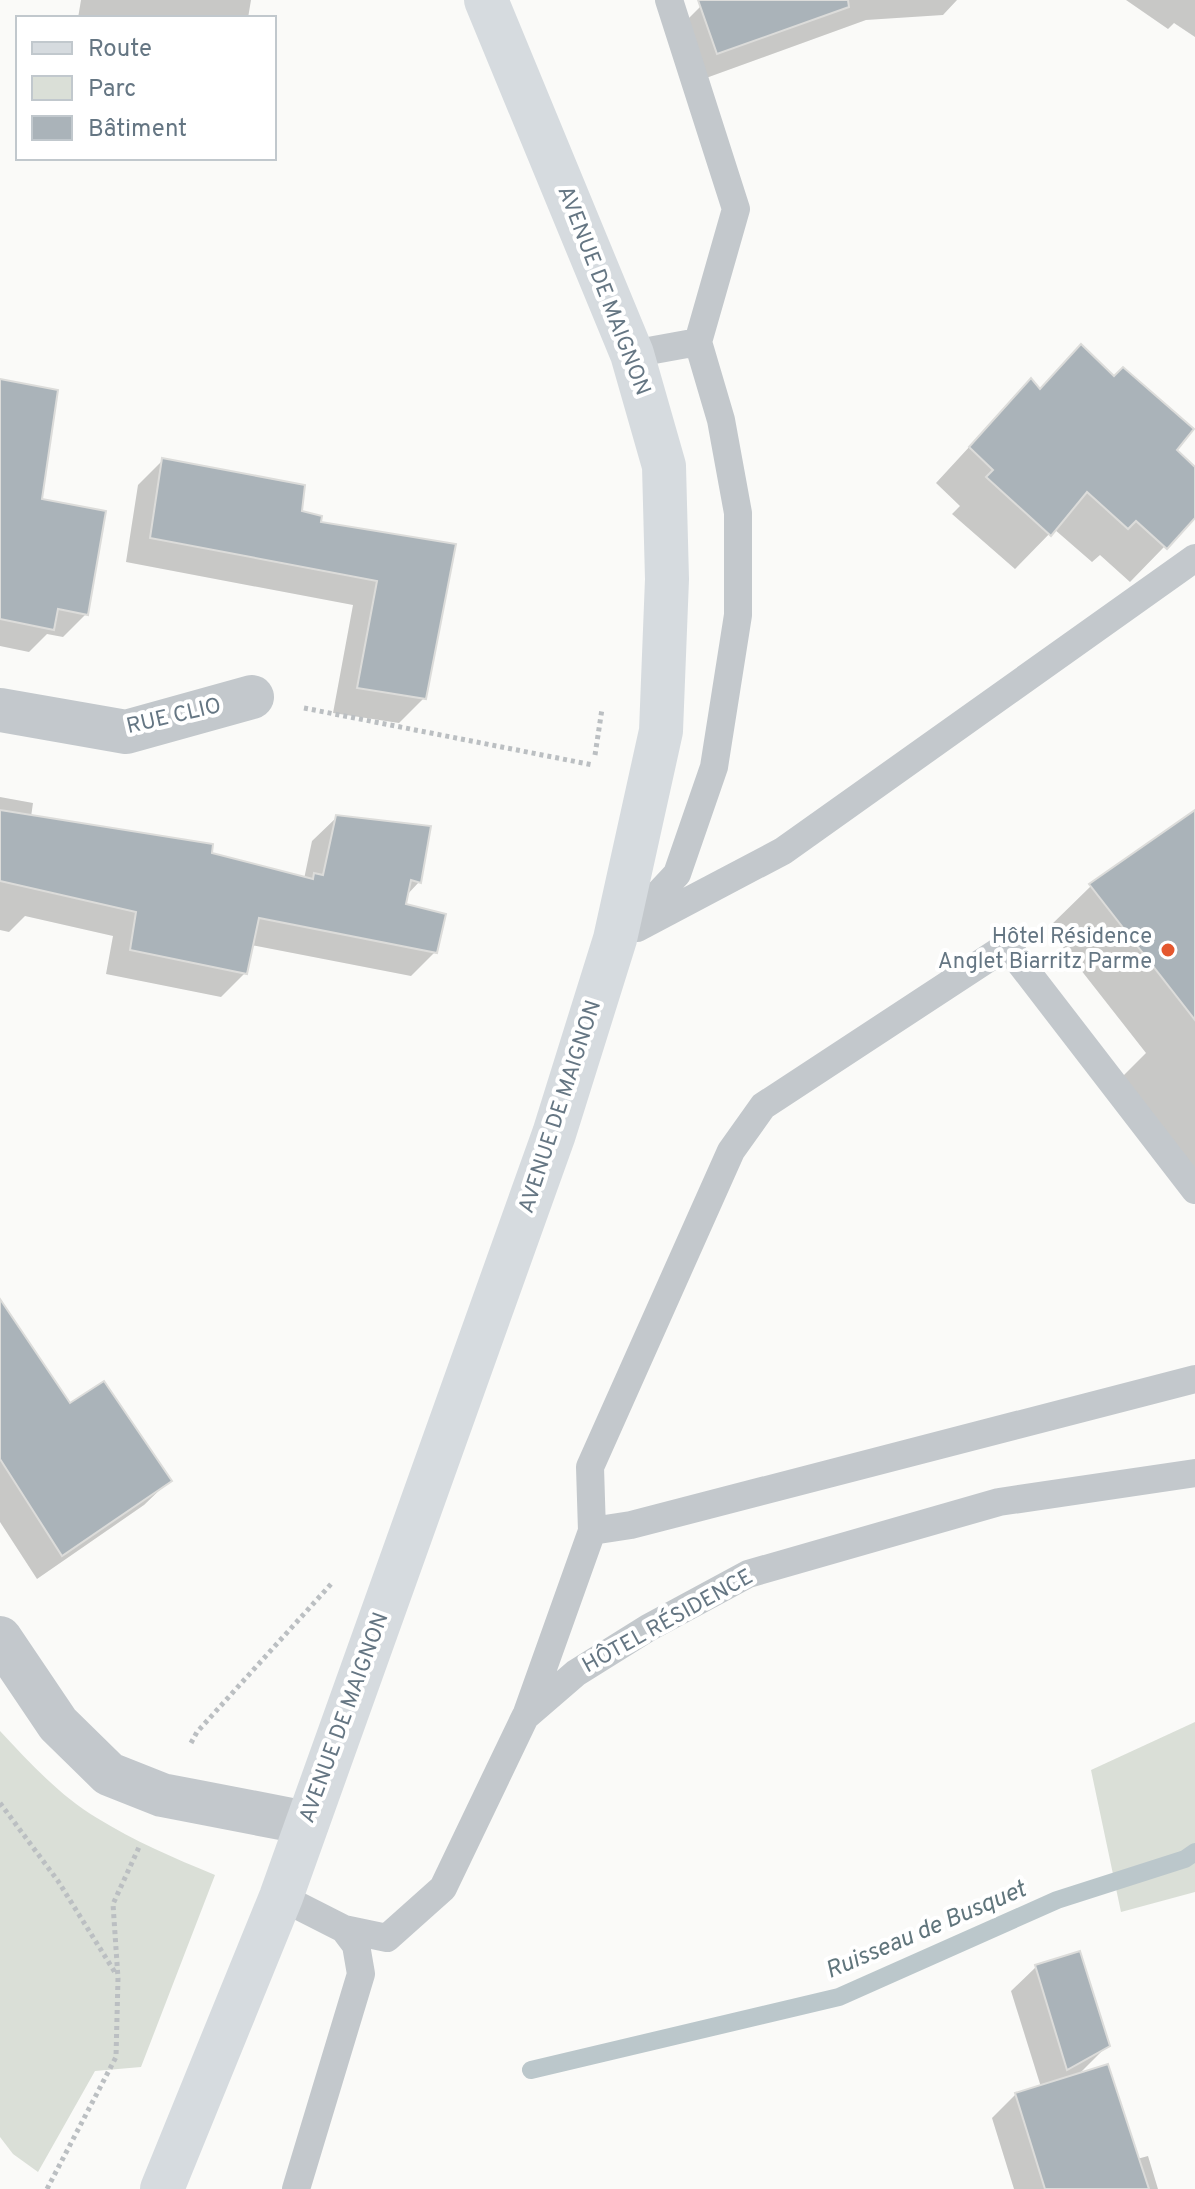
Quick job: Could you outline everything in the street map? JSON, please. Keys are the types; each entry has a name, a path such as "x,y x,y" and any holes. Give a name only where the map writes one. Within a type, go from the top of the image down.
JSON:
{"street":[{"name":"AVENUE DE MAIGNON","path":"162,2189 207,2085 281,1897 554,1134 615,939 661,731 667,579 664,466 632,354 486,0"},
{"name":"RUE CLIO","path":"0,710 126,732 252,697"},
{"path":"0,1638 58,1724 109,1774 162,1795 307,1823"}],"lane":[{"path":"615,939 677,874 714,767 738,615 738,513 721,420 698,342 736,209 669,0"},
{"path":"632,354 698,342"},
{"path":"615,939 783,851 1195,558"},
{"path":"525,1717 592,1531 590,1467 731,1151 763,1106 1007,946 1195,1190"},
{"path":"592,1531 631,1525 1195,1379"},
{"name":"HÔTEL RÉSIDENCE","path":"281,1897 344,1929 387,1938 443,1888 525,1717 576,1673 648,1628 748,1574 999,1502 1195,1473"},
{"path":"296,2189 361,1974 356,1945 344,1929"}],"path":[{"path":"252,697 593,765"},
{"path":"589,780 603,700"},
{"path":"185,1754 197,1732 332,1582"},
{"path":"0,1803 58,1881 118,1978"},
{"path":"47,2189 116,2057 118,1978 113,1904 146,1832"}],"green space":[{"path":"1195,1722 1195,1892 1121,1912 1091,1770"},
{"path":"0,1731 46,1778 83,1809 140,1842 215,1875 141,2067 95,2071 38,2172 13,2154 0,2137"}],"building":[{"path":"698,0 848,0 849,7 717,54"},
{"path":"1081,344 1114,376 1123,367 1194,429 1177,450 1195,467 1195,518 1167,549 1136,521 1128,529 1087,492 1051,536 986,477 993,470 969,447 1031,378 1040,389"},
{"path":"0,379 58,390 42,499 106,511 88,615 58,609 54,630 0,619"},
{"path":"162,458 305,485 302,511 322,516 321,522 456,544 426,699 357,688 377,581 150,538"},
{"path":"0,810 213,844 212,853 313,879 314,873 323,875 336,815 431,826 421,883 411,880 406,904 446,914 437,953 259,918 247,974 130,950 136,912 0,881"},
{"name":"Hôtel Résidence Anglet Biarritz Parme","path":"1195,810 1195,1020 1089,884"},
{"path":"0,1299 70,1403 104,1381 172,1481 62,1556 0,1459"},
{"path":"1080,1951 1110,2046 1067,2070 1035,1965"},
{"path":"1108,2064 1149,2189 1045,2189 1015,2093"}],"waterway":[{"name":"Ruisseau de Busquet","path":"531,2070 839,1997 1057,1900 1185,1859 1195,1852"}],"place":[{"name":"Hôtel Résidence Anglet Biarritz Parme","path":"1168,950"}]}
